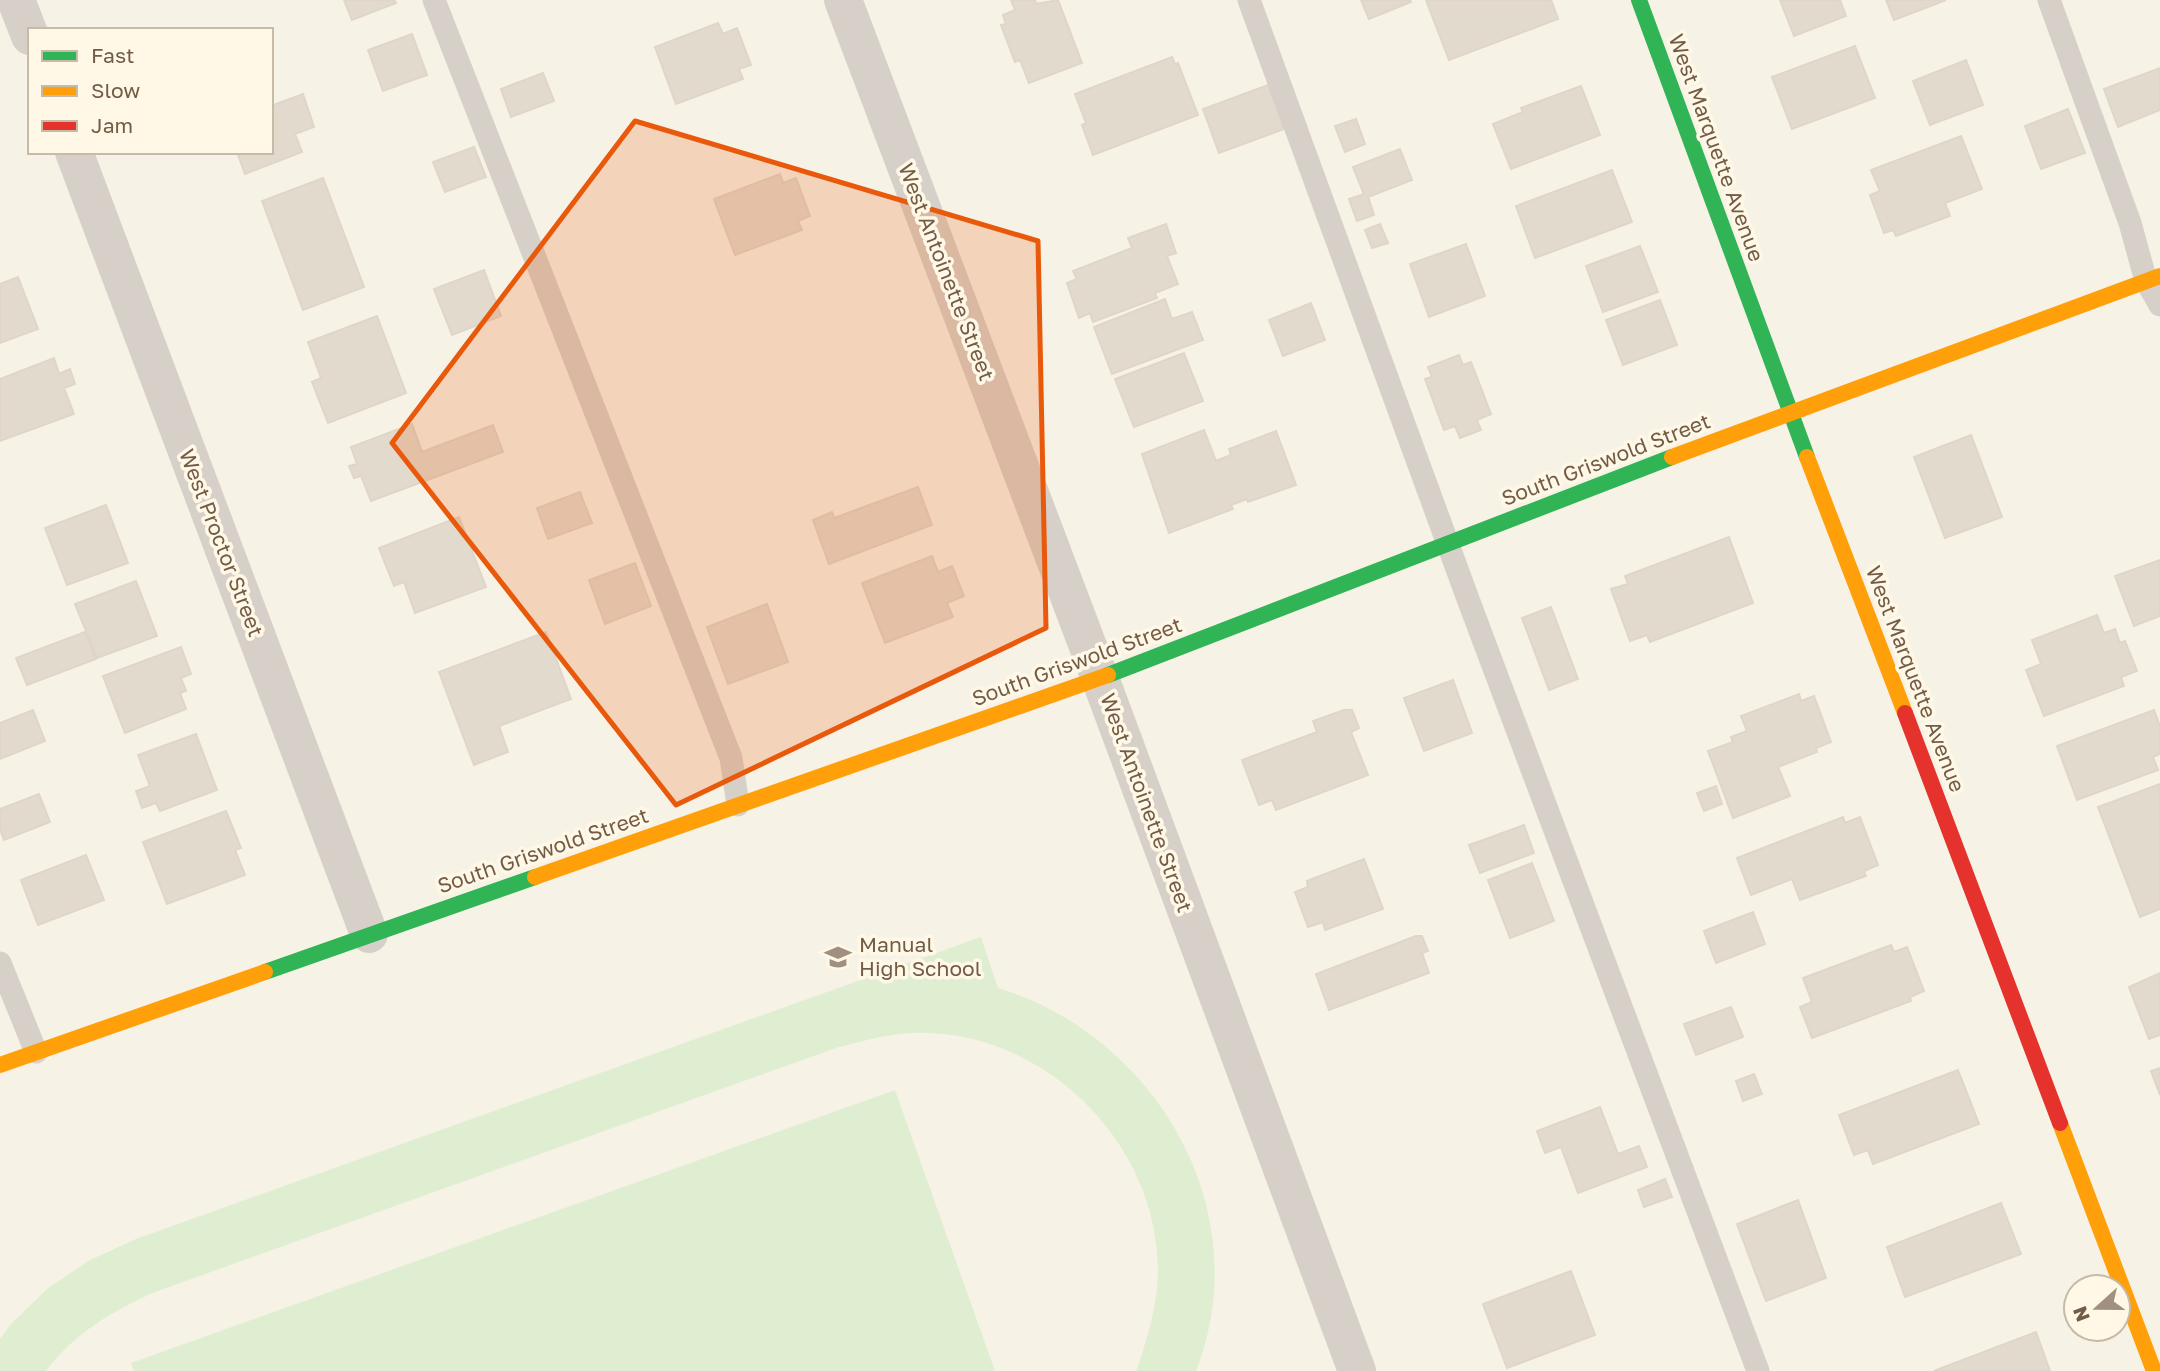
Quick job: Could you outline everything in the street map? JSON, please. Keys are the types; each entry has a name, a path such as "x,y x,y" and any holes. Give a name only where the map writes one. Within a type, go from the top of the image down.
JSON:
{"street":[{"path":"16,0 28,31"},
{"name":"West Antoinette Street","path":"843,0 1100,678 1357,1371"},
{"name":"West Marquette Avenue","path":"1639,0 1790,411 2154,1371"},
{"name":"West Proctor Street","path":"75,154 369,934"},
{"name":"South Griswold Street","path":"0,1065 1100,678 1790,411 2153,279"}],"lane":[{"path":"434,0 731,758 737,805"},
{"path":"1249,0 1448,544 1758,1371"},
{"path":"2049,0 2153,279 2160,305"},
{"path":"0,963 36,1052"}],"highlighted area":[{"path":"635,121 1038,241 1046,628 676,805 392,443"}],"green space":[{"path":"981,937 998,988 1054,1012 1104,1046 1147,1088 1180,1138 1203,1192 1214,1250 1212,1311 1196,1371 1136,1371 1156,1294 1158,1268 1152,1221 1137,1176 1113,1136 1083,1100 1046,1071 1005,1049 960,1036 912,1033 884,1036 839,1047 155,1292 95,1324 69,1345 46,1371 0,1371 0,1339 10,1325 47,1289 90,1260 136,1239"},
{"path":"895,1090 995,1371 134,1371 131,1363"}],"building":[{"path":"344,0 394,0 396,3 352,20"},
{"path":"1011,0 1035,0 1036,4 1058,0 1082,63 1029,83 1020,60 1015,62 1001,25 1006,24 1003,15 1015,10"},
{"path":"1361,0 1410,0 1411,2 1369,19"},
{"path":"1426,0 1551,0 1558,19 1449,60"},
{"path":"1780,0 1840,0 1846,16 1794,36"},
{"path":"1886,0 1946,0 1894,20"},
{"path":"718,23 723,34 737,28 751,65 739,69 743,79 676,104 655,47"},
{"path":"412,34 427,75 383,91 368,50"},
{"path":"1855,46 1875,98 1792,129 1772,77"},
{"path":"1172,57 1175,64 1178,63 1198,115 1093,155 1082,125 1086,123 1075,94"},
{"path":"1966,60 1983,105 1930,125 1913,81"},
{"path":"2160,68 2160,110 2118,127 2104,89"},
{"path":"543,73 554,101 511,117 501,89"},
{"path":"1268,85 1284,129 1219,153 1203,109"},
{"path":"1581,86 1600,135 1511,169 1493,124 1523,112 1521,108"},
{"path":"303,94 314,127 295,134 302,152 245,174 238,154 273,154 273,105"},
{"path":"2068,109 2085,153 2041,169 2025,126"},
{"path":"1356,119 1365,144 1345,152 1335,126"},
{"path":"1961,136 1982,189 1945,203 1950,216 1896,236 1893,230 1884,233 1870,195 1880,191 1871,170"},
{"path":"474,147 486,177 445,192 433,162"},
{"path":"1400,149 1412,180 1368,197 1374,215 1357,221 1349,199 1364,194 1353,167"},
{"path":"1612,170 1632,222 1535,258 1516,206"},
{"path":"780,174 783,183 796,178 810,216 798,221 802,230 735,255 714,199"},
{"path":"323,178 364,287 303,310 262,201"},
{"path":"1166,224 1176,253 1167,256 1178,284 1155,293 1157,298 1093,322 1090,313 1079,318 1067,283 1077,279 1073,271 1132,248 1128,238"},
{"path":"1380,224 1388,243 1372,248 1365,230"},
{"path":"1466,244 1485,296 1429,317 1410,264"},
{"path":"1640,246 1658,292 1603,312 1586,266"},
{"path":"484,270 501,316 452,335 434,289"},
{"path":"18,277 38,329 0,343 0,284"},
{"path":"1165,299 1172,319 1192,312 1203,340 1112,374 1094,327"},
{"path":"1660,300 1677,345 1623,365 1606,320"},
{"path":"1311,303 1325,340 1283,356 1269,320"},
{"path":"377,316 406,393 328,423 312,382 321,378 308,342"},
{"path":"1184,353 1203,401 1134,427 1115,379"},
{"path":"1459,355 1463,365 1471,362 1491,414 1477,420 1481,430 1460,438 1455,426 1444,430 1425,379 1432,377 1428,367"},
{"path":"54,358 59,374 70,369 75,384 64,388 74,414 0,441 0,379"},
{"path":"412,424 422,452 493,425 503,452 371,501 361,476 354,478 349,466 357,464 351,447"},
{"path":"1204,430 1216,461 1231,455 1229,449 1276,431 1296,485 1248,502 1247,499 1231,505 1233,509 1169,533 1142,454"},
{"path":"1971,435 2002,517 1945,538 1914,457"},
{"path":"918,487 932,525 829,564 813,520 832,512 834,518"},
{"path":"580,492 592,523 548,539 537,508"},
{"path":"106,505 128,563 67,585 45,528"},
{"path":"459,517 486,587 415,613 404,582 394,586 379,548"},
{"path":"1729,537 1753,603 1650,642 1647,635 1630,641 1611,589 1628,584 1625,576"},
{"path":"932,556 938,572 952,566 964,596 947,603 953,617 885,643 862,583"},
{"path":"2160,560 2160,616 2134,626 2115,576"},
{"path":"635,563 651,606 605,624 589,580"},
{"path":"136,581 157,636 97,658 75,604"},
{"path":"767,604 788,662 728,684 707,627"},
{"path":"1551,607 1578,679 1549,690 1522,618"},
{"path":"2097,615 2104,633 2115,629 2120,643 2125,641 2137,671 2121,677 2124,686 2044,716 2026,670 2041,664 2032,640"},
{"path":"85,632 96,659 27,685 16,658"},
{"path":"546,632 571,699 499,726 508,752 474,765 439,672"},
{"path":"181,647 191,674 181,678 186,691 180,693 186,709 125,733 103,676"},
{"path":"1453,680 1472,733 1424,751 1404,698"},
{"path":"1799,694 1801,701 1814,696 1831,742 1816,748 1817,752 1778,767 1790,796 1733,818 1708,751 1733,742 1731,737 1747,731 1741,716"},
{"path":"33,710 45,741 0,759 0,723"},
{"path":"1344,710 1352,710 1359,728 1351,732 1368,775 1276,810 1272,800 1259,805 1242,760 1317,732 1313,721"},
{"path":"2154,710 2160,726 2160,754 2153,757 2158,770 2077,800 2057,746"},
{"path":"196,734 217,790 160,811 156,803 142,808 136,791 150,786 138,755"},
{"path":"2160,784 2160,909 2140,917 2098,807"},
{"path":"1716,786 1722,804 1704,811 1697,793"},
{"path":"39,794 50,822 4,840 0,829 0,809"},
{"path":"226,811 241,848 235,850 245,875 167,904 143,842"},
{"path":"1843,817 1845,823 1860,817 1878,865 1864,871 1866,876 1800,900 1792,879 1751,895 1737,858"},
{"path":"1524,825 1534,853 1480,873 1469,845"},
{"path":"86,855 104,900 38,925 21,880"},
{"path":"1364,859 1383,909 1325,930 1323,922 1308,927 1295,892 1308,887 1307,881"},
{"path":"1532,863 1554,921 1510,938 1488,880"},
{"path":"1753,912 1765,944 1716,963 1704,931"},
{"path":"1422,936 1428,951 1422,953 1429,973 1329,1010 1316,974"},
{"path":"1891,945 1894,952 1907,947 1924,991 1910,997 1911,1001 1812,1038 1800,1007 1812,1002 1803,978"},
{"path":"2160,973 2160,1035 2149,1039 2129,987"},
{"path":"1731,1007 1743,1037 1696,1055 1684,1024"},
{"path":"2160,1068 2160,1095 2151,1071"},
{"path":"1958,1070 1979,1124 1873,1164 1868,1150 1854,1155 1839,1115"},
{"path":"1754,1074 1762,1094 1743,1101 1736,1081"},
{"path":"1600,1107 1618,1154 1639,1146 1647,1167 1578,1193 1561,1147 1545,1153 1537,1131"},
{"path":"1665,1179 1672,1197 1644,1207 1638,1190"},
{"path":"1798,1200 1826,1278 1766,1301 1737,1224"},
{"path":"2001,1203 2021,1254 1905,1297 1887,1247"},
{"path":"1571,1271 1595,1335 1507,1368 1483,1304"},
{"path":"2036,1332 2050,1371 1934,1371"}],"traffic: fast":[{"path":"1639,0 1807,457"},
{"path":"1108,675 1672,457"},
{"path":"265,972 535,877"}],"traffic: slow":[{"path":"1672,457 2160,276"},
{"path":"1807,457 1905,713"},
{"path":"535,877 1108,675"},
{"path":"0,1065 265,972"},
{"path":"2060,1123 2154,1371"}],"traffic: jam":[{"path":"1905,713 2060,1123"}],"place":[{"name":"Manual High School","path":"838,957"}]}
